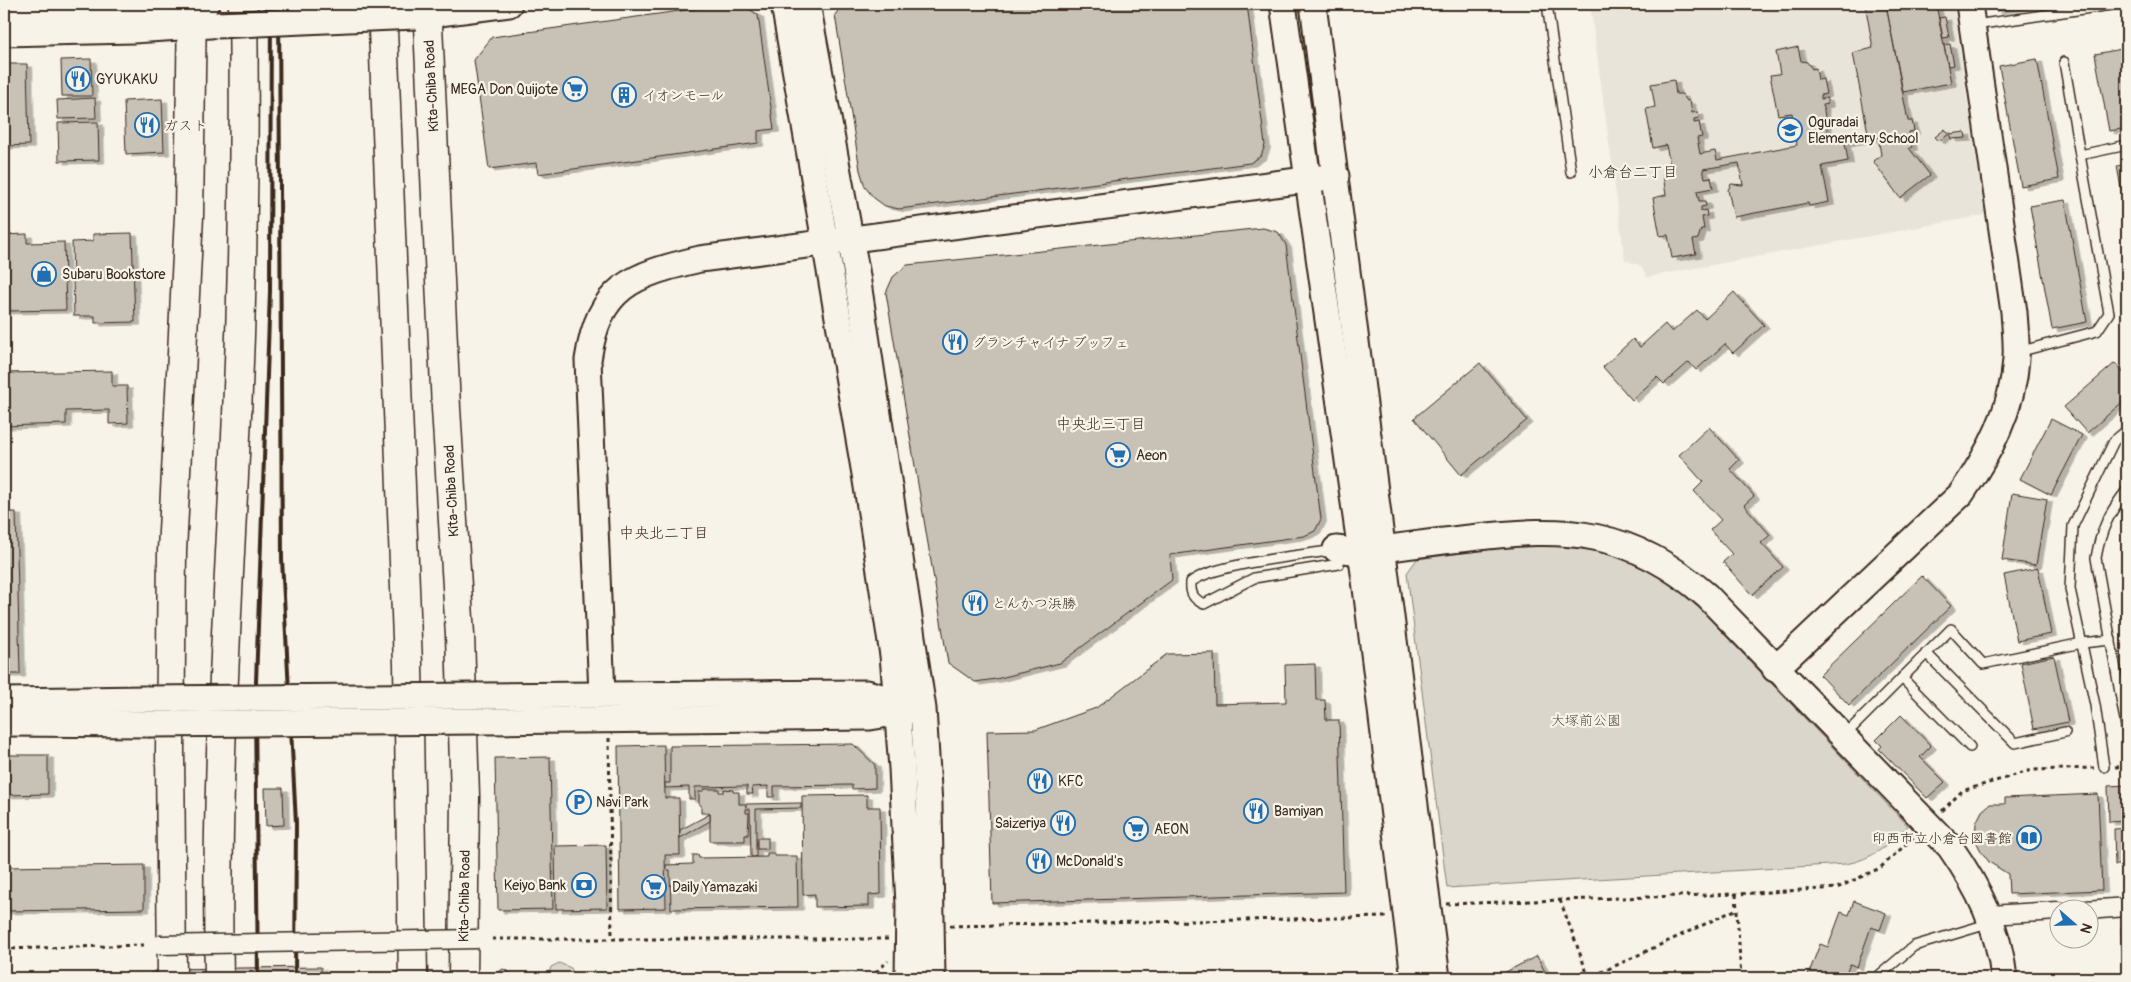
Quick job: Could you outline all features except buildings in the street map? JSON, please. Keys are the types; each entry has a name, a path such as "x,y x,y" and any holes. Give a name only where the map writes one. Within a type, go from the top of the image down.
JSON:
{"highway":[{"path":"219,978 218,893 224,665 243,260 243,4"},
{"path":"382,4 407,654 413,978"},
{"name":"Kita-Chiba Road","path":"423,12 460,635 465,796 463,978"},
{"path":"172,978 170,751 172,551 200,13"}],"street":[{"path":"4,14 423,12 509,4"},
{"path":"784,4 865,474 893,655 909,905 908,978"},
{"path":"807,4 851,240 923,709 929,804 932,978"},
{"path":"1283,4 1307,180 1372,551 1437,978"},
{"path":"1313,4 1336,176 1414,978 1405,978"},
{"path":"4,33 200,13"},
{"path":"1775,669 1961,494 1982,464 1999,429 2011,393 2016,352 2014,312 1970,15"},
{"path":"602,694 588,360 592,334 602,310 615,294 633,280 661,268 700,259 1336,176"},
{"path":"1338,557 1523,531 1580,534 1609,539 1647,555 1689,581 1950,847 1975,884 1991,918 1998,941 2004,978"},
{"path":"4,702 602,694 867,693 897,707 923,709"},
{"path":"4,723 148,724 870,717 897,707"},
{"path":"2098,909 2127,907"},
{"path":"1991,918 2048,912"},
{"path":"160,945 478,939"}],"lane":[{"path":"1547,4 1571,172"},
{"path":"1970,15 2118,4"},
{"path":"2016,352 2097,332 2109,313 2064,62"},
{"path":"2080,155 2127,145"},
{"path":"2104,767 2095,705 2070,589 2073,526 2114,441 2127,430"},
{"path":"2127,490 2107,518 2100,534 2096,558 2127,732"},
{"path":"1338,557 1254,578 1204,604 1197,601 1190,590 1190,582 1199,575 1220,569 1338,557"},
{"path":"1842,738 1951,629 1983,664 2082,643 2111,640"},
{"path":"1926,653 2015,742 2065,732"},
{"path":"1902,678 1970,747"},
{"path":"1876,978 1914,946 1991,918"}],"path":[{"path":"609,734 612,938"},
{"path":"1938,815 1962,791 2032,770 2127,766"},
{"path":"1442,904 1736,894 1837,888 1880,868 1914,837"},
{"path":"1736,894 1741,978"},
{"path":"1560,900 1588,978 1737,909"},
{"path":"947,926 1387,917"},
{"path":"891,929 891,948"},
{"path":"478,939 891,939"},
{"path":"4,948 160,945"},
{"path":"757,978 873,975 891,958"}],"shaded area":[{"name":"Oguradai Elementary School","path":"1590,4 1953,4 1985,215 1647,277 1641,266 1625,260"}],"green space":[{"name":"大塚前公園","path":"1538,543 1586,549 1606,554 1625,560 1662,579 1700,609 1908,826 1872,855 1846,864 1447,888 1407,573 1417,559"},
{"path":"559,963 571,968 575,978 547,978 551,967"}],"railway":[{"path":"258,978 255,710 270,291 271,4"},
{"path":"279,4 282,559 296,823 295,978"}],"place":[{"name":"GYUKAKU","path":"78,79"},
{"name":"MEGA Don Quijote","path":"575,89"},
{"name":"イオンモール","path":"624,95"},
{"name":"ガスト","path":"147,125"},
{"name":"Oguradai Elementary School","path":"1790,130"},
{"name":"Subaru Bookstore","path":"44,274"},
{"name":"グランチャイナ ブッフェ","path":"955,342"},
{"name":"Aeon","path":"1118,455"},
{"name":"とんかつ浜勝","path":"975,603"},
{"name":"KFC","path":"1040,781"},
{"name":"Navi Park","path":"579,802"},
{"name":"Bamiyan","path":"1256,811"},
{"name":"Saizeriya","path":"1063,823"},
{"name":"AEON","path":"1136,829"},
{"name":"印西市立小倉台図書館","path":"2029,838"},
{"name":"McDonald's","path":"1039,861"},
{"name":"Keiyo Bank","path":"584,885"},
{"name":"Daily Yamazaki","path":"654,887"}],"district":[{"name":"小倉台二丁目","path":"1633,172"},
{"name":"中央北三丁目","path":"1101,424"},
{"name":"中央北二丁目","path":"664,533"}]}
